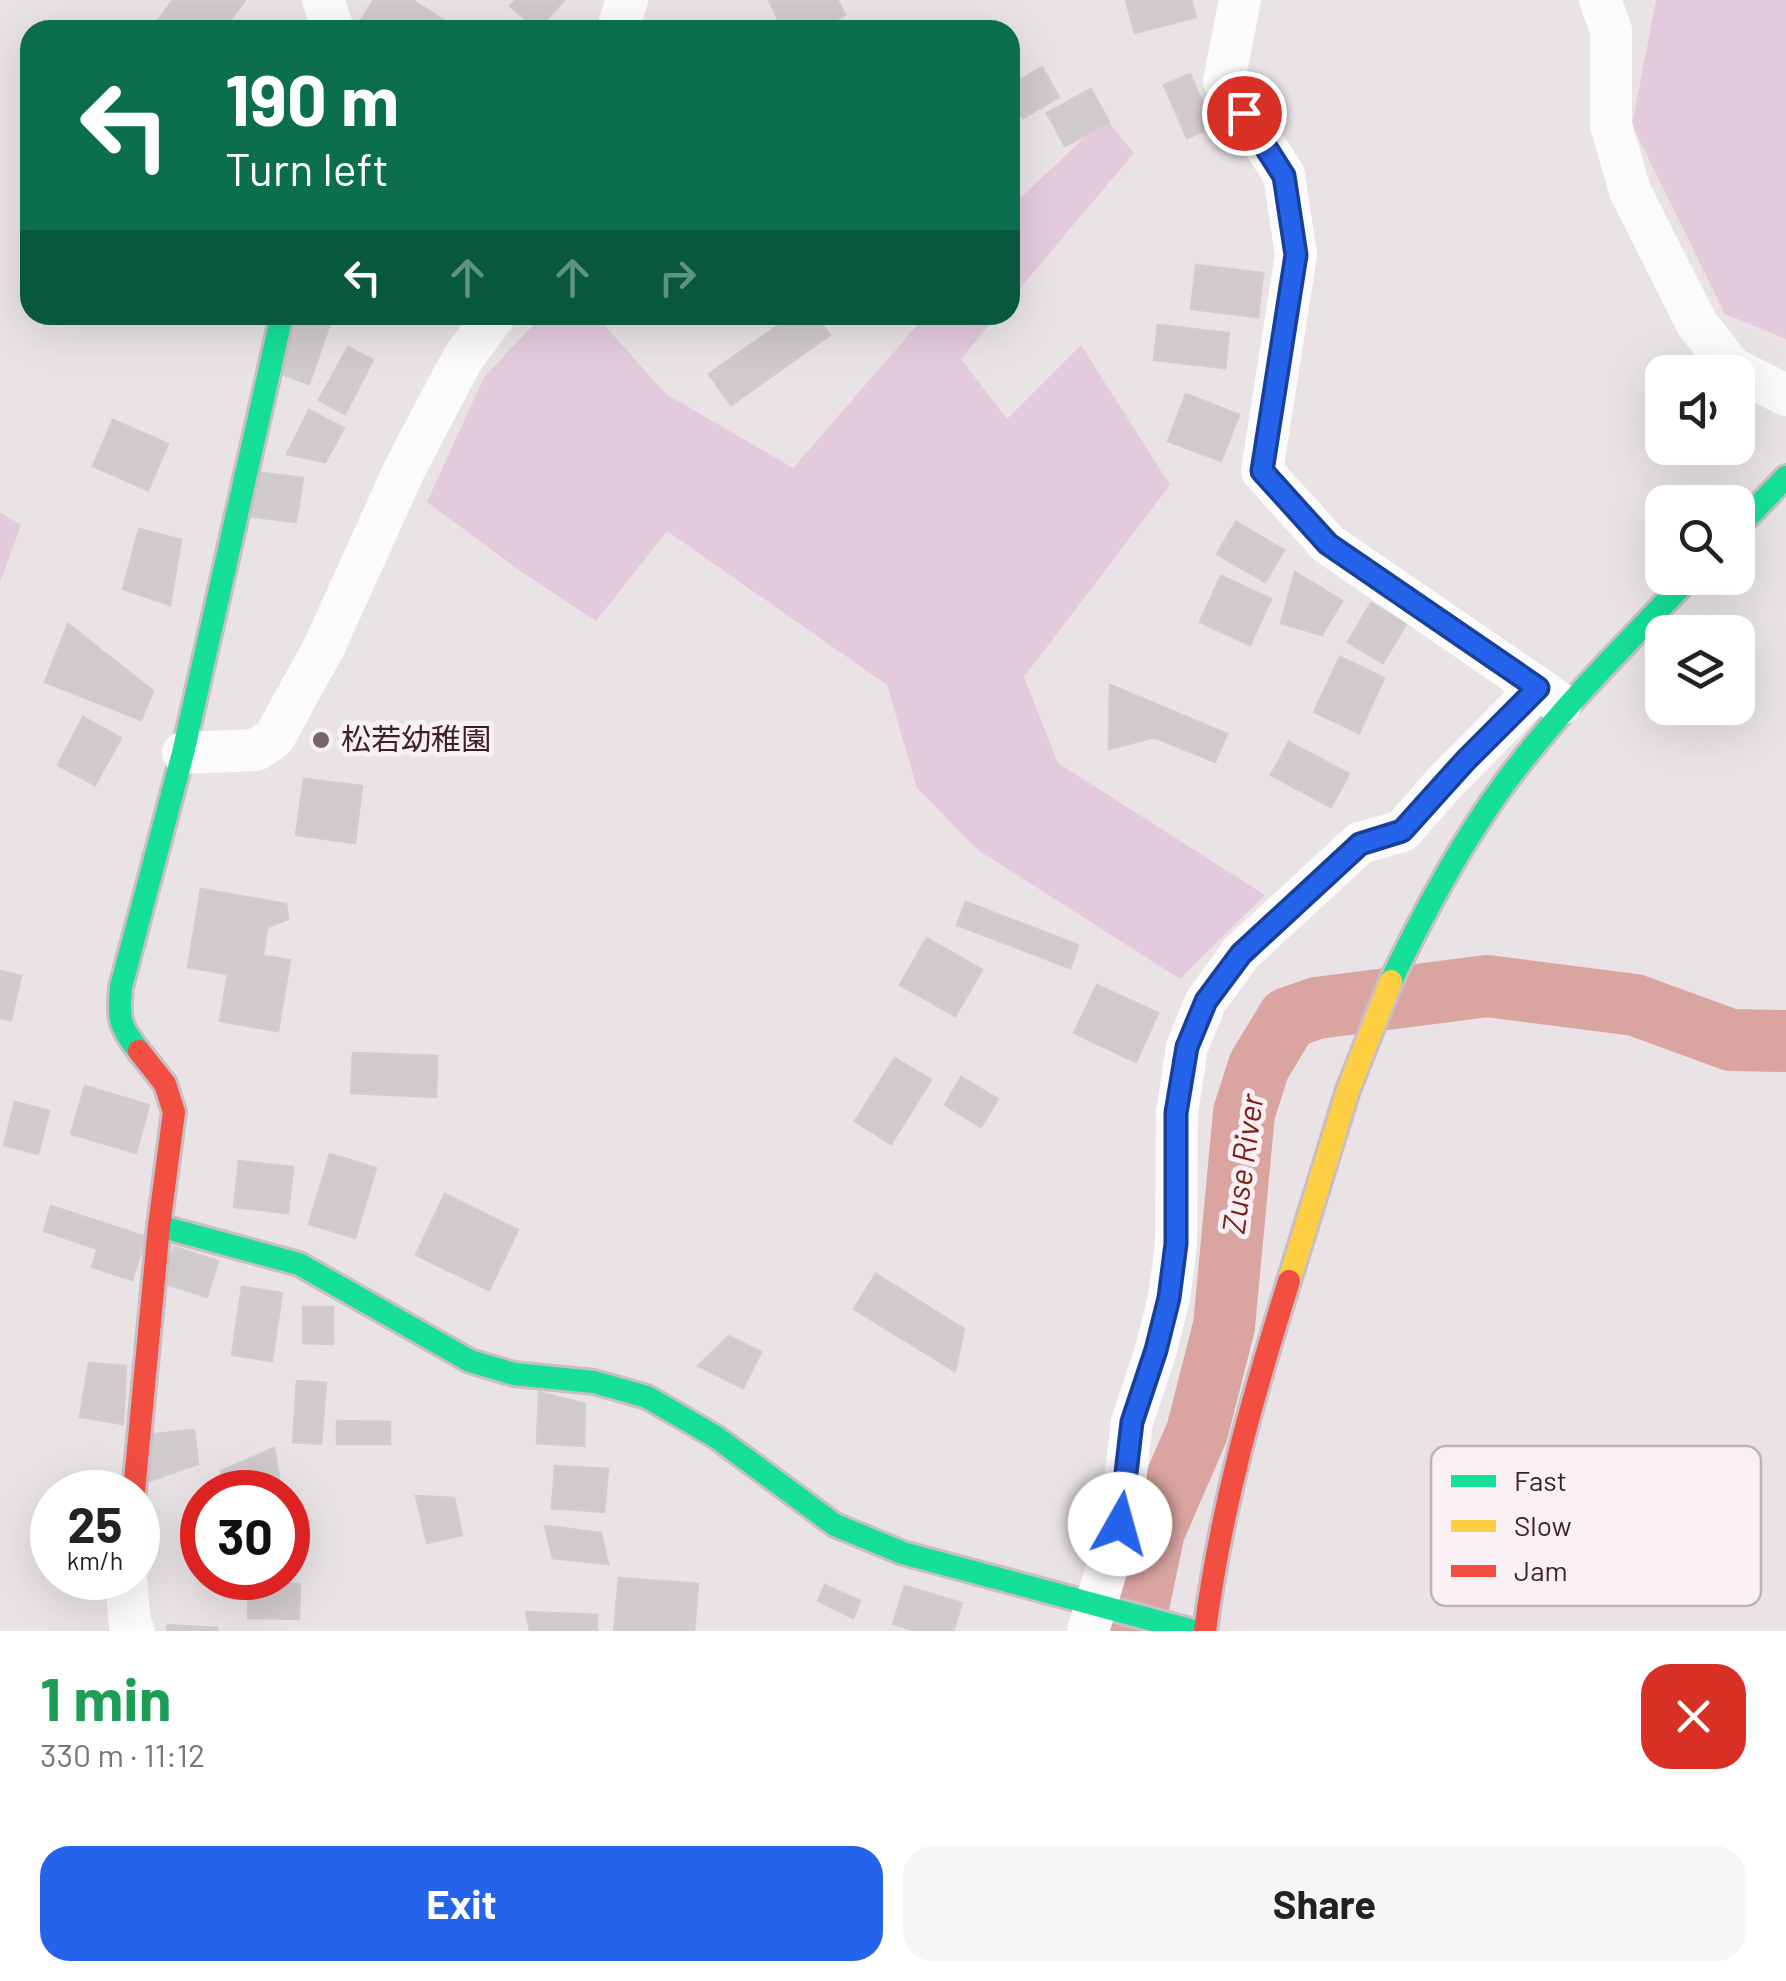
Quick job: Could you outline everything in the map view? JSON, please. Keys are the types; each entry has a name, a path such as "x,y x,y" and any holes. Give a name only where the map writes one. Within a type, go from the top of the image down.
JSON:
{"street":[{"path":"1240,0 1224,82 1284,176 1296,255 1262,471 1328,544 1552,698"},
{"path":"1600,0 1611,30 1611,125 1630,191 1696,324 1732,368 1786,395"},
{"path":"136,1470 174,1112 166,1084 131,1041 118,1015 121,987 183,752 280,325"},
{"path":"183,752 256,750 274,738 324,647 406,466 463,358 488,325"},
{"path":"1755,509 1786,477"},
{"path":"1091,1618 1120,1524 1132,1422 1169,1298 1176,1244 1176,1113 1187,1047 1206,1001 1241,954 1360,844 1402,831 1458,768 1552,698 1669,595"},
{"path":"1205,1631 1218,1542 1248,1417 1347,1090 1372,1024 1424,912 1512,774 1552,698"},
{"path":"159,1226 299,1264 470,1361 514,1374 594,1382 647,1398 716,1437 835,1525 902,1553 1091,1618 1194,1631"},
{"path":"128,1600 134,1631"}],"shaded area":[{"path":"1656,0 1786,0 1786,339 1725,314 1632,125"},
{"path":"1105,118 1134,153 1020,288 1020,199"},
{"path":"533,325 604,325 666,394 793,468 917,325 989,325 961,359 1007,419 1081,345 1170,485 1024,677 1058,763 1265,895 1180,979 978,850 917,788 887,685 667,531 596,621 523,573 427,502 484,377"},
{"path":"0,512 21,525 0,582"}],"building":[{"path":"173,0 245,0 230,20 158,20"},
{"path":"374,0 412,0 443,20 361,20"},
{"path":"516,0 564,0 547,20 526,20 510,6"},
{"path":"769,0 837,0 845,15 835,20 778,20"},
{"path":"1126,0 1191,0 1196,17 1135,33"},
{"path":"1042,67 1059,97 1023,118 1020,80"},
{"path":"1190,74 1213,127 1187,138 1164,85"},
{"path":"1091,89 1109,122 1065,146 1047,113"},
{"path":"1196,265 1263,273 1258,317 1191,309"},
{"path":"293,325 329,326 309,384 276,372"},
{"path":"779,325 822,325 830,335 731,405 709,374"},
{"path":"1158,325 1229,333 1225,368 1154,360"},
{"path":"348,347 373,360 345,414 319,400"},
{"path":"1186,394 1239,415 1221,461 1168,441"},
{"path":"309,410 344,428 325,462 287,454"},
{"path":"113,420 168,444 148,490 93,466"},
{"path":"255,472 303,478 296,522 249,516"},
{"path":"1236,522 1284,550 1265,582 1217,554"},
{"path":"139,529 181,540 170,605 123,589"},
{"path":"1295,572 1342,601 1322,635 1281,623"},
{"path":"1221,576 1271,599 1250,645 1200,622"},
{"path":"1371,603 1406,624 1383,663 1348,642"},
{"path":"68,624 153,691 141,720 45,682"},
{"path":"1340,657 1384,678 1359,733 1314,712"},
{"path":"1110,685 1227,734 1215,762 1154,737 1109,749"},
{"path":"83,717 121,738 95,785 58,765"},
{"path":"1289,742 1349,774 1331,807 1271,775"},
{"path":"304,779 362,786 355,843 296,835"},
{"path":"201,889 286,904 288,919 267,927 263,956 290,960 278,1031 220,1021 228,974 188,967"},
{"path":"966,902 1078,945 1070,968 957,925"},
{"path":"927,938 982,970 955,1016 900,985"},
{"path":"0,971 21,976 11,1020 0,1018"},
{"path":"1097,985 1158,1013 1136,1062 1074,1033"},
{"path":"353,1053 437,1056 436,1097 351,1093"},
{"path":"895,1058 931,1080 891,1144 855,1121"},
{"path":"961,1077 998,1099 981,1127 945,1105"},
{"path":"85,1086 149,1105 136,1153 71,1134"},
{"path":"15,1102 49,1111 38,1154 4,1145"},
{"path":"330,1154 376,1168 355,1238 309,1224"},
{"path":"239,1161 293,1167 288,1213 234,1207"},
{"path":"445,1194 518,1230 489,1290 416,1255"},
{"path":"51,1206 146,1237 132,1280 92,1267 98,1249 44,1231"},
{"path":"174,1247 218,1261 207,1297 163,1283"},
{"path":"876,1274 964,1329 955,1371 854,1309"},
{"path":"242,1287 282,1293 272,1361 232,1355"},
{"path":"303,1307 333,1307 333,1344 303,1343"},
{"path":"729,1336 761,1352 743,1388 698,1366"},
{"path":"89,1363 126,1366 123,1424 80,1417"},
{"path":"297,1381 326,1383 321,1444 293,1442"},
{"path":"539,1392 585,1404 584,1446 537,1443"},
{"path":"337,1421 390,1422 390,1444 337,1444"},
{"path":"194,1430 198,1464 160,1477 160,1470 148,1470 144,1435"},
{"path":"274,1448 278,1470 223,1470"},
{"path":"555,1466 608,1469 604,1512 552,1508"},
{"path":"416,1496 454,1498 462,1535 427,1543"},
{"path":"545,1526 601,1533 608,1564 553,1558"},
{"path":"619,1578 698,1584 694,1631 614,1631"},
{"path":"825,1585 860,1601 853,1618 818,1601"},
{"path":"905,1586 962,1603 953,1631 916,1631 893,1624"},
{"path":"249,1600 300,1600 299,1619 248,1618"},
{"path":"526,1612 597,1615 597,1631 530,1631"},
{"path":"167,1625 217,1628 217,1631 167,1631"}],"waterway":[{"name":"Zuse River","path":"1133,1631 1154,1531 1197,1432 1224,1326 1244,1113 1259,1066 1288,1018 1317,1008 1487,986 1635,1005 1731,1040 1786,1041"}],"traffic: fast":[{"path":"139,1051 121,1021 121,987 183,753 280,325"},
{"path":"1755,509 1786,477"},
{"path":"1391,981 1444,879 1505,783 1571,703 1673,595"},
{"path":"159,1226 299,1264 470,1361 514,1374 594,1382 647,1397 716,1437 835,1525 903,1553 1194,1631"}],"traffic: slow":[{"path":"1289,1281 1348,1090 1391,981"}],"traffic: jam":[{"path":"136,1470 174,1112 165,1084 139,1051"},
{"path":"1205,1631 1239,1454 1289,1281"}],"place":[{"name":"松若幼稚園","path":"321,740"}],"route":[{"path":"1120,1524 1132,1422 1169,1298 1176,1244 1176,1113 1187,1047 1206,1001 1241,954 1360,844 1402,831 1538,688 1328,544 1262,471 1296,255 1284,176 1244,113"}]}
